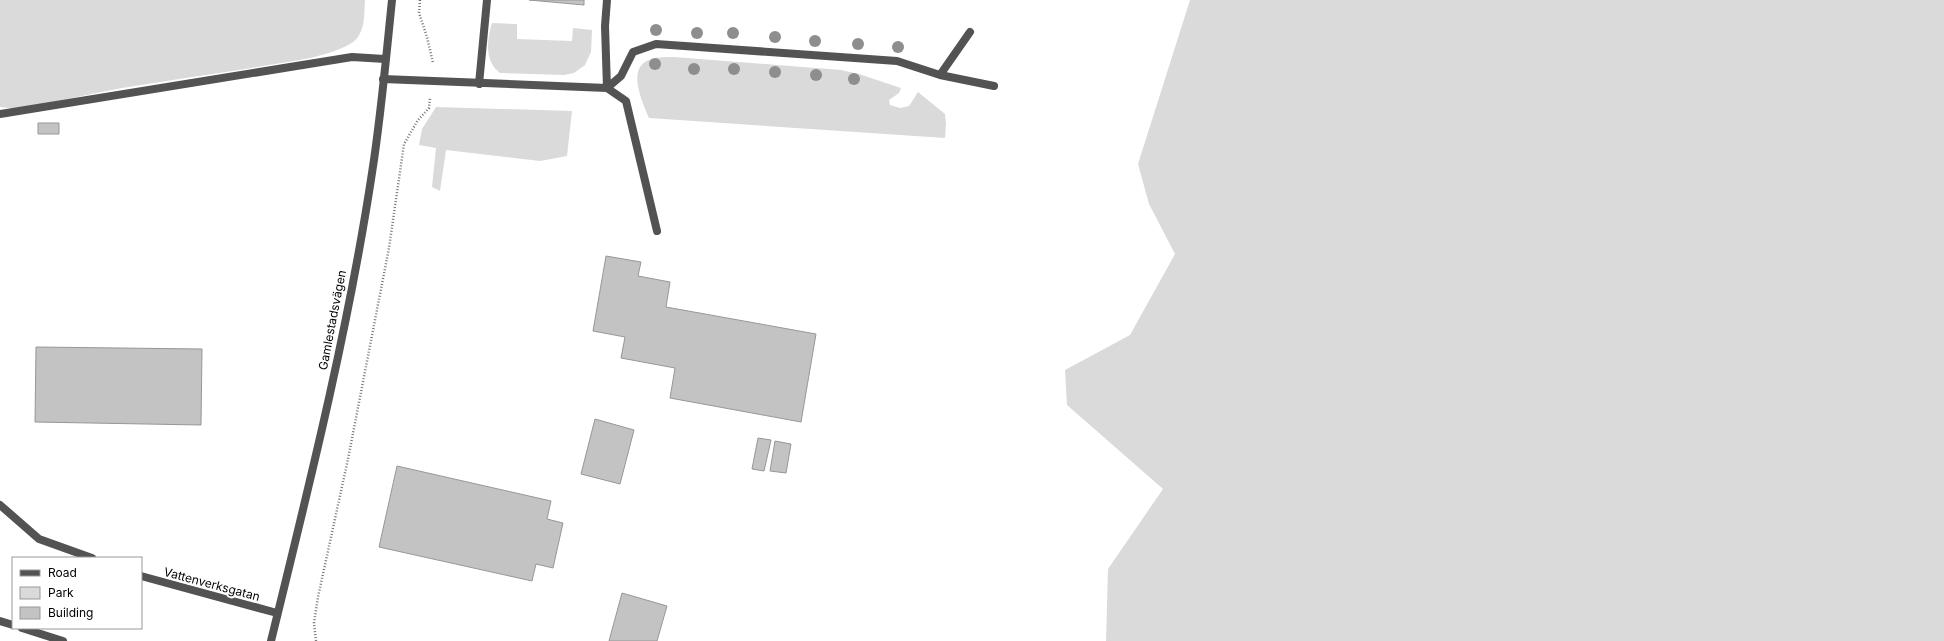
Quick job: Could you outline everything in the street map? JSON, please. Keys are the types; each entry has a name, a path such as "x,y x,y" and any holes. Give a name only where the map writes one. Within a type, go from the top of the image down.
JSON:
{"street":[{"name":"Gamlestadsvägen","path":"271,641 304,507 344,326 372,172 392,0"},
{"path":"479,84 487,0"},
{"path":"607,0 605,26 607,88"},
{"path":"940,75 970,32"},
{"path":"607,88 621,76 633,52 656,44 897,61 940,75 994,86"},
{"path":"0,114 352,58 385,59"},
{"path":"383,79 607,88 626,101 657,230"},
{"path":"2,508 39,538 89,557"},
{"name":"Vattenverksgatan","path":"142,576 278,614"},
{"path":"0,621 12,625"},
{"path":"25,629 63,641"}],"path":[{"path":"316,641 314,623 318,597 348,459 389,248 404,144 418,120 429,108 433,59 419,13 420,0"}],"green space":[{"path":"0,0 365,0 362,30 359,35 350,44 330,53 296,61 122,88 36,105 7,108 0,107"},
{"path":"1190,0 1944,0 1944,641 1106,641 1108,569 1163,489 1067,405 1065,370 1130,335 1175,254 1149,204 1138,164"},
{"path":"492,23 517,24 517,39 572,41 573,28 592,30 591,52 585,65 574,73 564,75 500,73 491,63 488,50"},
{"path":"660,57 841,70 859,74 901,88 899,93 889,100 890,105 900,108 909,106 918,92 945,114 945,138 649,118 638,85 637,76 639,69 644,63 652,59"},
{"path":"436,107 572,111 567,156 540,161 446,150 440,191 432,187 436,148 419,145 422,129"}],"building":[{"path":"529,0 584,0 584,5"},
{"path":"38,123 59,123 59,134 38,134"},
{"path":"606,256 641,262 638,276 670,282 666,307 816,334 801,422 670,398 675,368 621,358 625,337 593,331"},
{"path":"36,347 202,349 201,425 35,422"},
{"path":"595,419 634,430 620,484 581,474"},
{"path":"758,438 771,440 764,471 752,469"},
{"path":"775,441 791,444 786,473 770,471"},
{"path":"397,466 551,501 547,519 563,523 553,568 536,564 532,581 379,547"},
{"path":"622,593 667,606 657,641 609,641"}]}
